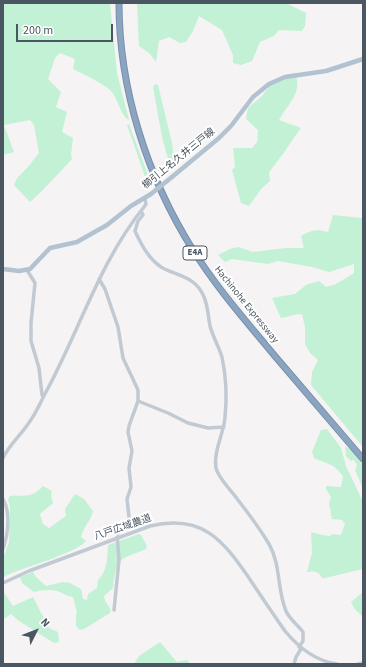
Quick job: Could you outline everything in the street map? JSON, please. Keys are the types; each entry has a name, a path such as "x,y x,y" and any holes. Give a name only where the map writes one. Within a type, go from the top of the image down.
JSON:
{"highway":[{"name":"Hachinohe Expressway","path":"120,3 127,66 138,119 156,170 178,218 209,269 240,309 363,454"},
{"name":"Hachinohe Expressway","path":"120,3 120,37 124,66 136,119 153,171 176,220 203,265 237,311 363,459"}],"main road":[{"name":"櫛引上名久井三戸線","path":"27,270 50,248 77,242 107,225 136,203 145,199 219,138 231,126 253,96 269,84 285,77 326,71 363,59"},
{"path":"3,268 13,271 27,270"}],"street":[{"path":"3,458 10,446 30,422 62,362 81,315 99,279 123,236 146,204 145,199"},
{"path":"141,212 142,215 138,221 135,231 144,250 160,266 186,276 196,285 204,296 210,325 224,369 226,399 224,427 216,456 216,468 220,477 244,507 272,550 277,565 287,613 303,632 303,641 294,664"},
{"path":"27,270 36,283 31,323 31,341 39,368 43,398"},
{"path":"99,279 105,289 118,327 124,358 138,390 138,401 128,432 132,451 129,468 131,487 127,499 129,517 126,524 118,533 119,560 114,610"},
{"path":"138,401 188,423 208,428 224,427"},
{"path":"3,498 7,506 7,514 6,538 3,548"},
{"name":"八戸広域農道","path":"3,583 29,571 150,526 164,523 189,524 210,533 230,551 283,628 300,648 320,660 337,664"},
{"path":"358,664 363,663"}],"green space":[{"path":"3,3 110,3 117,73 129,120 123,114 115,96 109,89 73,69 75,59 60,53 55,58 48,79 61,92 56,107 67,112 62,132 73,138 72,159 30,202 14,185 17,178 39,153 34,125 30,120 4,125 14,152 3,155"},
{"path":"137,3 286,3 306,13 305,26 302,31 279,30 274,36 260,42 252,61 241,65 233,63 233,55 222,30 199,16 193,31 186,42 180,43 169,37 159,41 156,62 150,54 139,46"},
{"path":"295,73 297,80 296,93 279,120 301,128 269,172 270,181 261,189 249,206 241,203 232,170 235,167 233,148 252,148 257,142 258,130 246,119 248,108 262,96 271,84 284,76"},
{"path":"155,84 158,85 172,143 175,167 171,169 162,137 153,87"},
{"path":"129,124 152,186 149,188 127,125"},
{"path":"333,215 362,218 363,216 363,447 311,385 312,372 318,360 310,353 305,344 305,327 302,314 281,318 272,298 295,294 306,285 319,281 326,287 336,284 354,273 354,264 329,272 312,267 278,261 268,264 232,259 225,262 218,255 238,247 253,252 286,248 304,248 301,236 308,232 314,231 328,232"},
{"path":"327,429 341,448 346,466 363,502 363,569 322,578 316,572 307,572 312,553 311,532 330,536 332,534 341,535 345,524 342,520 332,519 329,504 331,497 326,489 326,486 341,487 343,476 330,464 314,458 312,452 321,430"},
{"path":"345,446 351,450 363,465 363,489 355,470 357,465 354,460 351,461 346,456"},
{"path":"43,486 52,491 51,495 53,503 40,514 43,524 49,528 66,516 65,509 75,494 84,499 93,511 81,537 86,541 81,546 61,555 3,577 3,558 9,542 10,507 8,499 10,496 24,496 32,494"},
{"path":"139,534 147,546 146,549 124,558 118,564 113,588 104,596 105,601 111,610 110,613 84,629 80,630 76,626 77,612 73,597 55,590 34,592 22,583 20,577 33,572 36,577 46,586 63,582 70,583 81,589 83,599 87,600 88,594 97,588 98,580 104,572 108,545"},
{"path":"3,591 13,606 33,597 49,628 58,632 59,642 54,643 19,621 11,614 4,619 3,625"},
{"path":"363,592 363,617 354,608 351,602"},
{"path":"160,642 177,662 187,660 190,664 134,664 139,656"}]}
